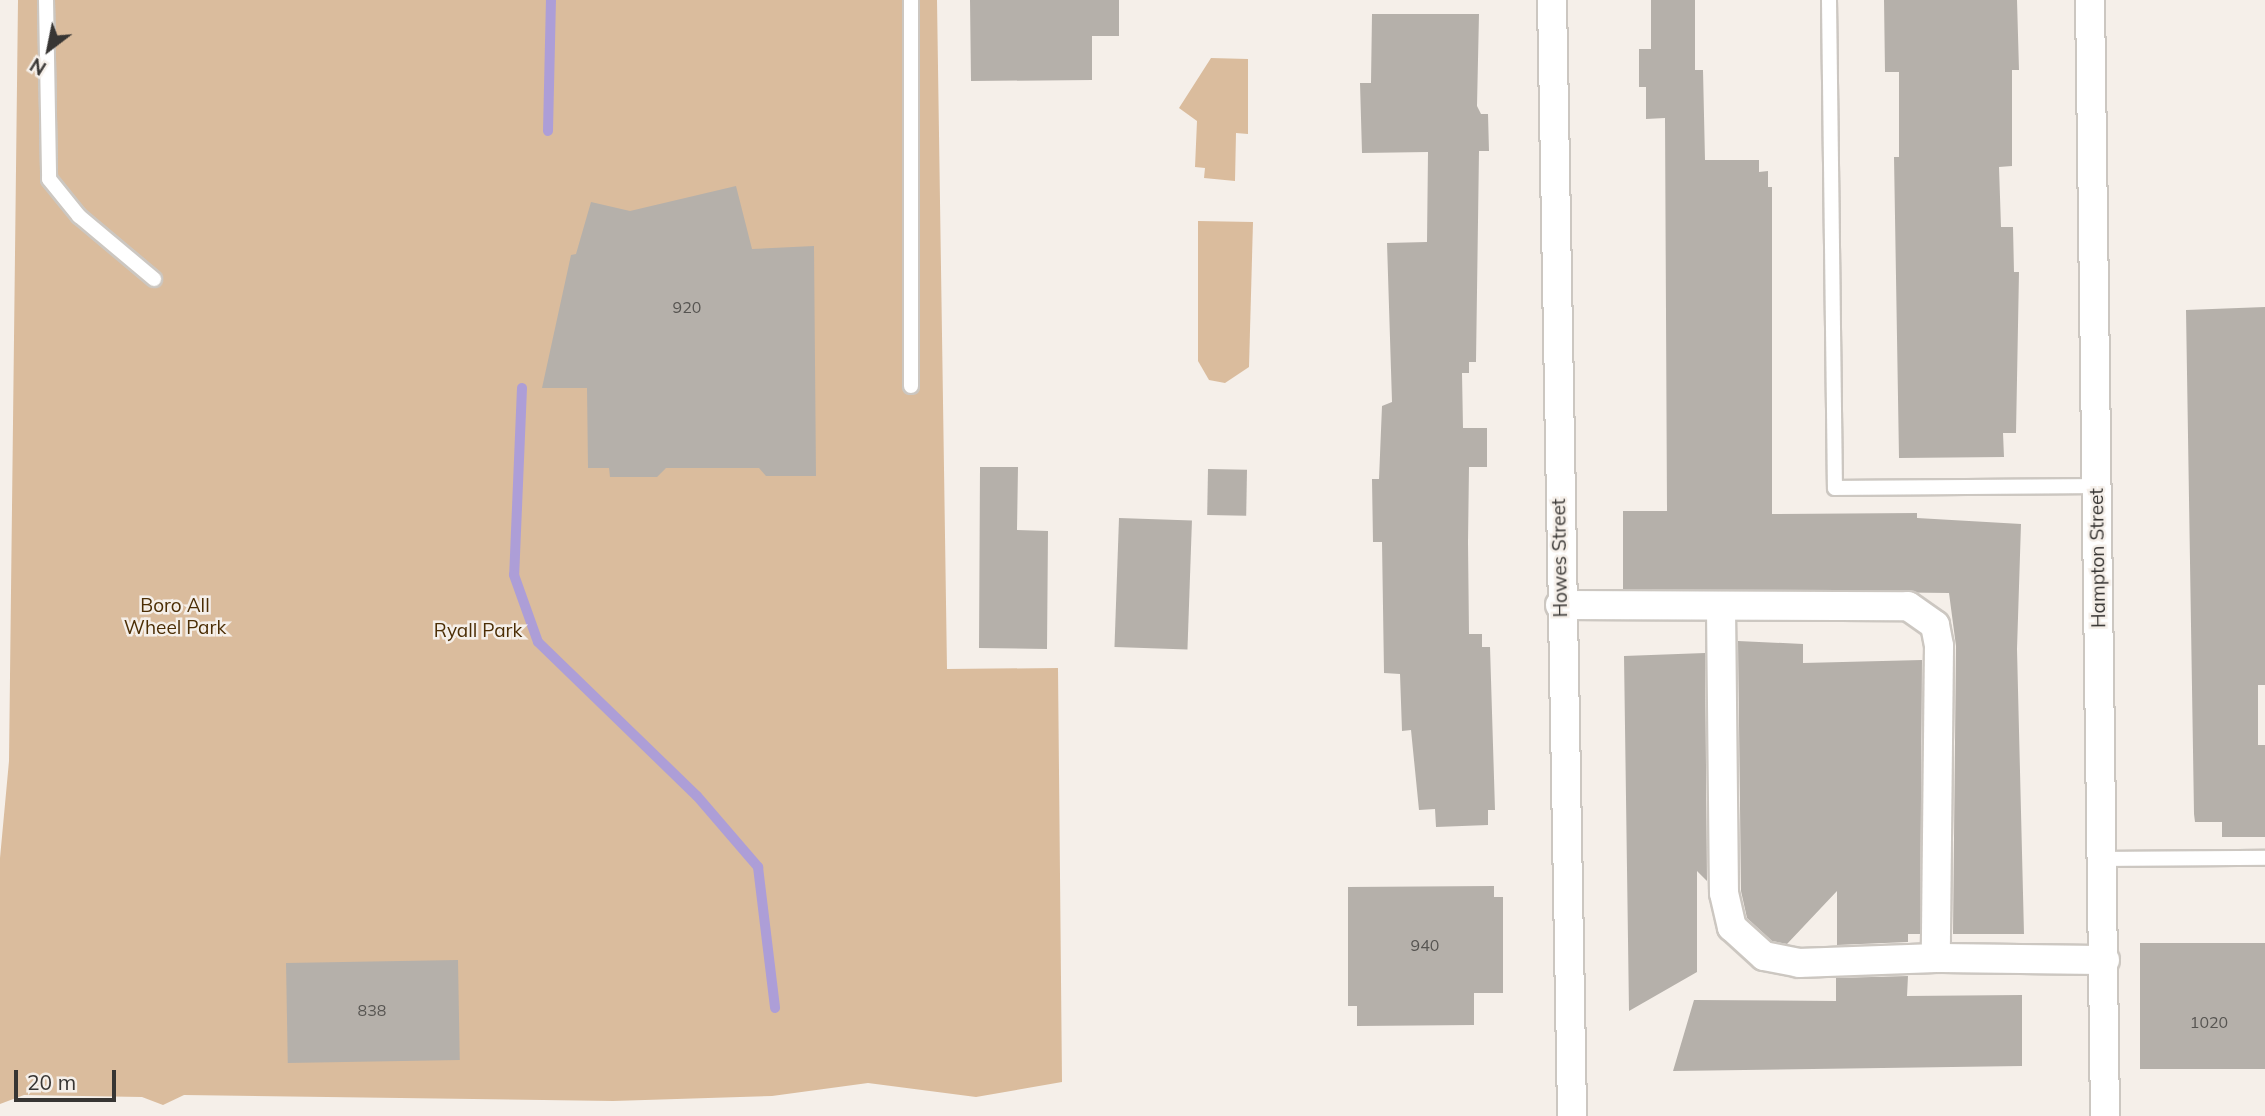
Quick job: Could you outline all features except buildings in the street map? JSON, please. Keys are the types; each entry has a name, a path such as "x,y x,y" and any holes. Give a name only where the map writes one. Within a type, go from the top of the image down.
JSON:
{"street":[{"name":"Howes Street","path":"1552,0 1560,605 1572,1116"},
{"name":"Hampton Street","path":"2090,0 2105,1116"},
{"path":"1560,605 1721,608 1908,606 1935,625 1936,958"},
{"path":"1721,608 1724,893 1732,927 1764,956 1798,963 1936,958 2105,960"}],"lane":[{"path":"46,0 49,179 79,216 154,279"},
{"path":"911,0 911,386"},
{"path":"1829,0 1835,488 2097,486"},
{"path":"2103,859 2265,858"}],"green space":[{"name":"Ryall Park","path":"18,0 937,0 947,669 1058,668 1062,1082 976,1097 868,1083 772,1096 613,1101 184,1095 163,1105 142,1097 24,1095 0,1104 0,858 9,761"},
{"path":"1211,58 1248,59 1248,134 1236,133 1235,181 1204,178 1205,168 1195,167 1197,121 1179,108"},
{"path":"1198,221 1253,222 1249,367 1225,383 1209,380 1198,361"}],"waterway":[{"path":"548,131 551,0"},
{"path":"522,388 514,575 538,642 697,796 758,867 775,1008"}],"park label":[{"name":"Boro All Wheel Park","path":"175,617"}]}
